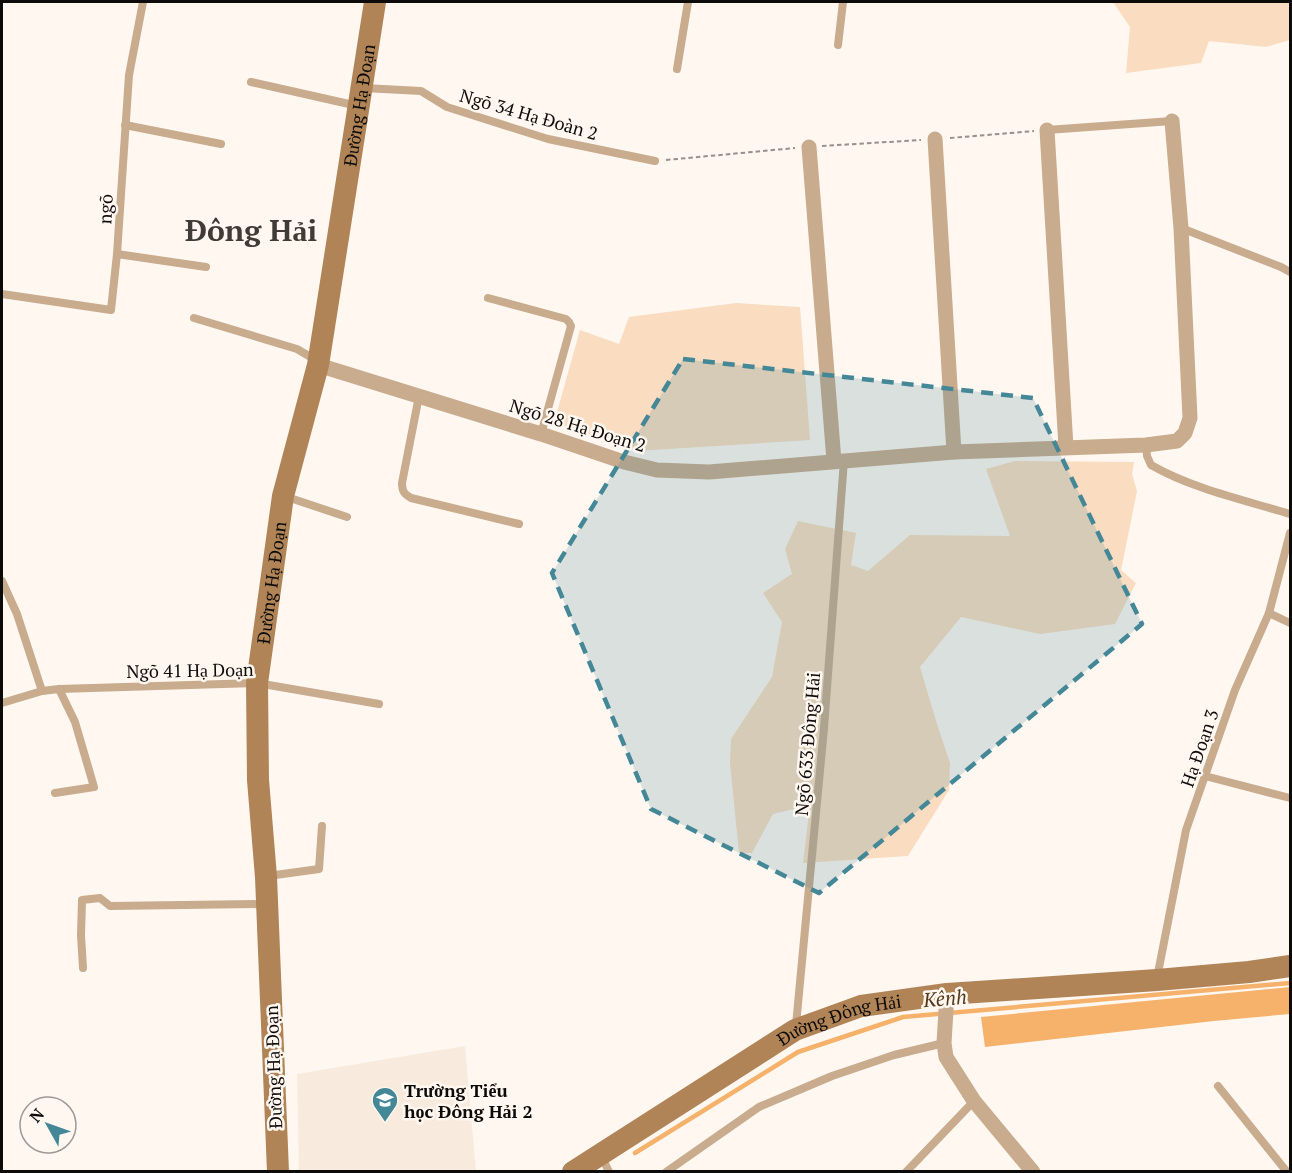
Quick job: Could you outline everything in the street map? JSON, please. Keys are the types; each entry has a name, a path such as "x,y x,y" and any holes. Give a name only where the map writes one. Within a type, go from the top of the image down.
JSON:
{"street":[{"name":"Đường Hạ Đoạn","path":"278,1172 266,877 258,780 257,683 283,496 318,366 375,2"},
{"path":"1172,121 1181,228"},
{"path":"1047,130 1066,447"},
{"path":"935,140 954,452"},
{"path":"809,147 839,461"},
{"name":"Ngõ 28 Hạ Đoạn 2","path":"318,366 541,434 624,462 657,470 709,472 954,452 1146,445 1177,441 1185,433 1190,418 1181,228"},
{"name":"Đường Đông Hải","path":"573,1172 600,1166 795,1030 861,1006 1249,972 1290,966"},
{"path":"947,998 944,1043 946,1057 974,1101 1033,1172"}],"lane":[{"name":"ngõ","path":"2,294 111,310 129,75 143,2"},
{"path":"677,69 688,2"},
{"path":"837,45 843,2"},
{"name":"Ngõ 34 Hạ Đoàn 2","path":"251,82 361,97 421,91 447,107 548,139 655,161"},
{"path":"1047,130 1172,121"},
{"path":"125,125 221,144"},
{"path":"1181,228 1290,272"},
{"path":"117,254 206,267"},
{"path":"488,298 566,319 571,326 541,434"},
{"path":"194,318 297,349 314,359 318,366"},
{"path":"419,396 402,483 405,494 411,498 519,524"},
{"path":"1146,445 1150,465 1158,469 1207,489 1290,514"},
{"name":"Ngõ 633 Đông Hải","path":"795,1030 824,728 839,461"},
{"path":"283,496 347,517"},
{"name":"Hạ Đoạn 3","path":"1157,980 1186,830 1235,690 1269,613 1290,533"},
{"path":"2,581 17,614 42,691"},
{"path":"1269,613 1290,623"},
{"name":"Ngõ 41 Hạ Doạn","path":"2,703 42,691 59,689 257,683 379,704"},
{"path":"55,793 94,787 75,722 59,689"},
{"path":"1205,776 1290,798"},
{"path":"266,877 319,869 322,826"},
{"path":"83,968 82,900 100,898 110,906 267,904"},
{"path":"666,1172 759,1107 832,1076 894,1055 944,1043"},
{"path":"1218,1086 1287,1172"},
{"path":"906,1172 974,1101"}],"path":[{"path":"655,161 809,147 935,140 1047,130"}],"highlighted area":[{"path":"683,359 1033,398 1142,624 819,893 651,809 552,573"}],"shaded area":[{"path":"1113,2 1290,2 1290,40 1266,47 1209,41 1201,63 1126,73 1130,27"},
{"path":"736,303 800,307 810,440 637,451 554,423 580,330 619,344 629,317"},
{"path":"1015,461 1134,462 1132,474 1137,491 1121,570 1136,583 1115,624 1040,634 961,617 920,667 950,763 949,790 908,856 803,863 810,805 773,814 752,853 739,853 730,763 731,739 772,677 782,622 763,593 792,574 785,549 798,521 856,533 851,565 868,571 910,535 1010,536 986,469"},
{"path":"1290,987 1290,1014 985,1047 981,1017"},
{"name":"Trường Tiểu học Đông Hải 2","path":"465,1046 476,1171 299,1171 297,1074"}],"waterway":[{"name":"Kênh","path":"635,1153 798,1052 903,1017 1290,983"}],"place":[{"name":"Trường Tiểu học Đông Hải 2","path":"385,1123"}],"district":[{"name":"Đông Hải","path":"251,230"}]}
